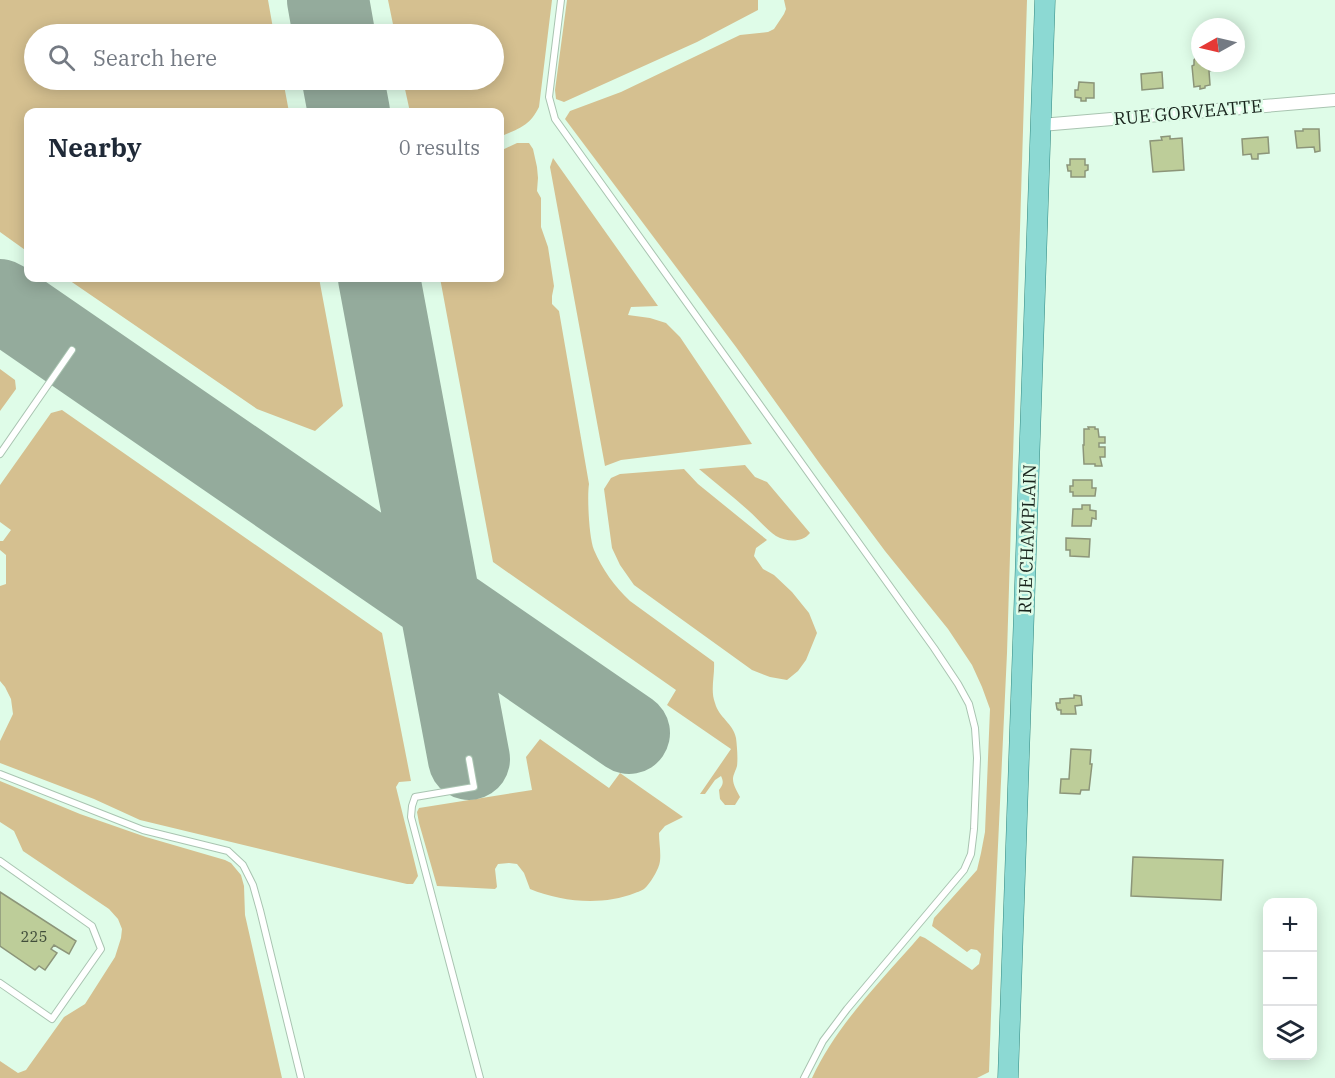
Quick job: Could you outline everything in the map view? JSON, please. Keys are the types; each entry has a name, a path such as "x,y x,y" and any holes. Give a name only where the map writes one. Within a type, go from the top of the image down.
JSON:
{"main road":[{"name":"RUE CHAMPLAIN","path":"1008,1078 1045,0"}],"street":[{"name":"RUE GORVEATTE","path":"1041,125 1335,100"}],"lane":[{"path":"561,0 549,97 555,119 934,648 969,704 975,728 976,770 972,854 964,870 847,1009 823,1041 804,1078"},
{"path":"0,454 72,350"},
{"path":"469,759 474,787 415,797 411,817 480,1078"},
{"path":"0,774 143,830 228,851 243,865 253,885 260,910 301,1078"},
{"path":"0,861 92,926 101,949 52,1018 0,983"}],"shaded area":[{"path":"0,0 268,0 272,24 24,24 24,90 285,90 288,108 24,108 24,249 0,232"},
{"path":"388,0 552,0 539,107 523,126 504,135 504,108 409,108 405,90 504,90 504,24 393,24"},
{"path":"567,0 758,0 758,10 697,42 564,102 556,99 555,90"},
{"path":"784,0 1027,0 1007,653 989,1072 977,1078 812,1078 822,1058 847,1021 920,936 972,970 979,964 981,954 977,950 971,949 967,952 932,926 934,918 977,870 981,853 985,832 990,709 982,687 972,665 948,629 885,551 565,119 570,111 621,92 740,35 768,32 774,29 786,9"},
{"path":"517,143 529,143 533,149 537,167 537,191 541,198 541,227 548,247 554,286 552,304 559,311 589,484 589,517 594,550 609,577 630,601 714,662 714,698 717,708 732,728 736,738 737,766 733,779 740,797 735,805 725,805 720,799 719,790 723,782 721,776 715,780 705,794 700,794 731,749 667,705 676,690 493,562 441,282 504,282 504,149"},
{"path":"553,158 658,306 631,307 628,315 666,323 680,337 752,444 621,460 605,466 550,167"},
{"path":"72,282 320,282 343,406 315,431 257,409"},
{"path":"0,369 15,380 16,389 0,411"},
{"path":"62,410 382,633 411,781 399,782 396,787 418,876 413,884 140,820 94,799 0,763 0,741 13,714 11,699 0,681 0,586 6,584 6,555 0,550 0,541 3,541 11,530 0,522 0,485 51,413"},
{"path":"745,465 755,477 767,482 810,533 807,536 794,540 776,536 699,469"},
{"path":"684,469 698,484 767,540 756,548 754,556 763,569 774,575 792,592 809,613 817,633 806,660 787,680 752,670 634,585 620,565 612,548 604,489 611,478 620,474"},
{"path":"540,739 609,788 620,773 683,817 665,826 659,833 660,854 657,871 643,889 609,900 582,901 555,897 530,889 524,873 517,864 509,863 498,864 495,869 497,887 495,889 437,886 419,823 417,812 419,808 532,790 526,757"},
{"path":"0,781 80,814 231,863 241,875 244,886 245,915 282,1078 0,1078 0,1061 18,1073 26,1070 64,1017 85,1004 115,957 122,929 118,919 109,909 23,851 14,831 0,822"}],"building":[{"path":"1162,72 1163,88 1142,90 1141,74"},
{"path":"1193,72 1209,72 1210,85 1200,89 1200,86 1194,87"},
{"path":"1079,82 1094,83 1094,98 1081,101 1081,98 1075,97 1075,90 1078,90"},
{"path":"1303,129 1319,129 1320,151 1315,152 1314,147 1297,148 1295,131 1303,131"},
{"path":"1170,136 1170,139 1182,138 1184,170 1153,172 1150,141 1162,140 1161,137"},
{"path":"1268,137 1269,153 1258,154 1258,159 1252,159 1251,154 1243,155 1242,139"},
{"path":"1070,159 1085,159 1088,170 1085,171 1085,177 1071,177 1071,171 1068,171 1067,165 1070,165"},
{"path":"1088,427 1095,427 1098,429 1099,437 1105,437 1105,443 1099,443 1099,447 1105,447 1105,457 1100,457 1102,466 1084,464 1084,429 1089,429"},
{"path":"1073,480 1092,480 1092,488 1096,488 1095,496 1073,496 1070,486 1073,486"},
{"path":"1082,505 1090,505 1090,510 1096,511 1096,519 1092,518 1091,526 1072,526 1073,509 1082,509"},
{"path":"1066,538 1090,539 1089,557 1070,556 1070,550 1066,550"},
{"path":"1074,695 1081,696 1082,705 1075,706 1076,714 1061,714 1056,703 1060,703 1060,699 1074,698"},
{"path":"1071,749 1091,750 1089,790 1081,790 1080,794 1060,793 1061,779 1069,779"},
{"path":"1133,857 1223,860 1221,900 1131,896"},
{"path":"0,892 76,941 69,954 54,945 51,949 57,953 45,970 39,966 35,970 0,946"}],"runway":[{"path":"328,0 332,24"},
{"path":"345,90 348,108"},
{"path":"380,282 469,759"},
{"path":"0,300 629,733"}]}
